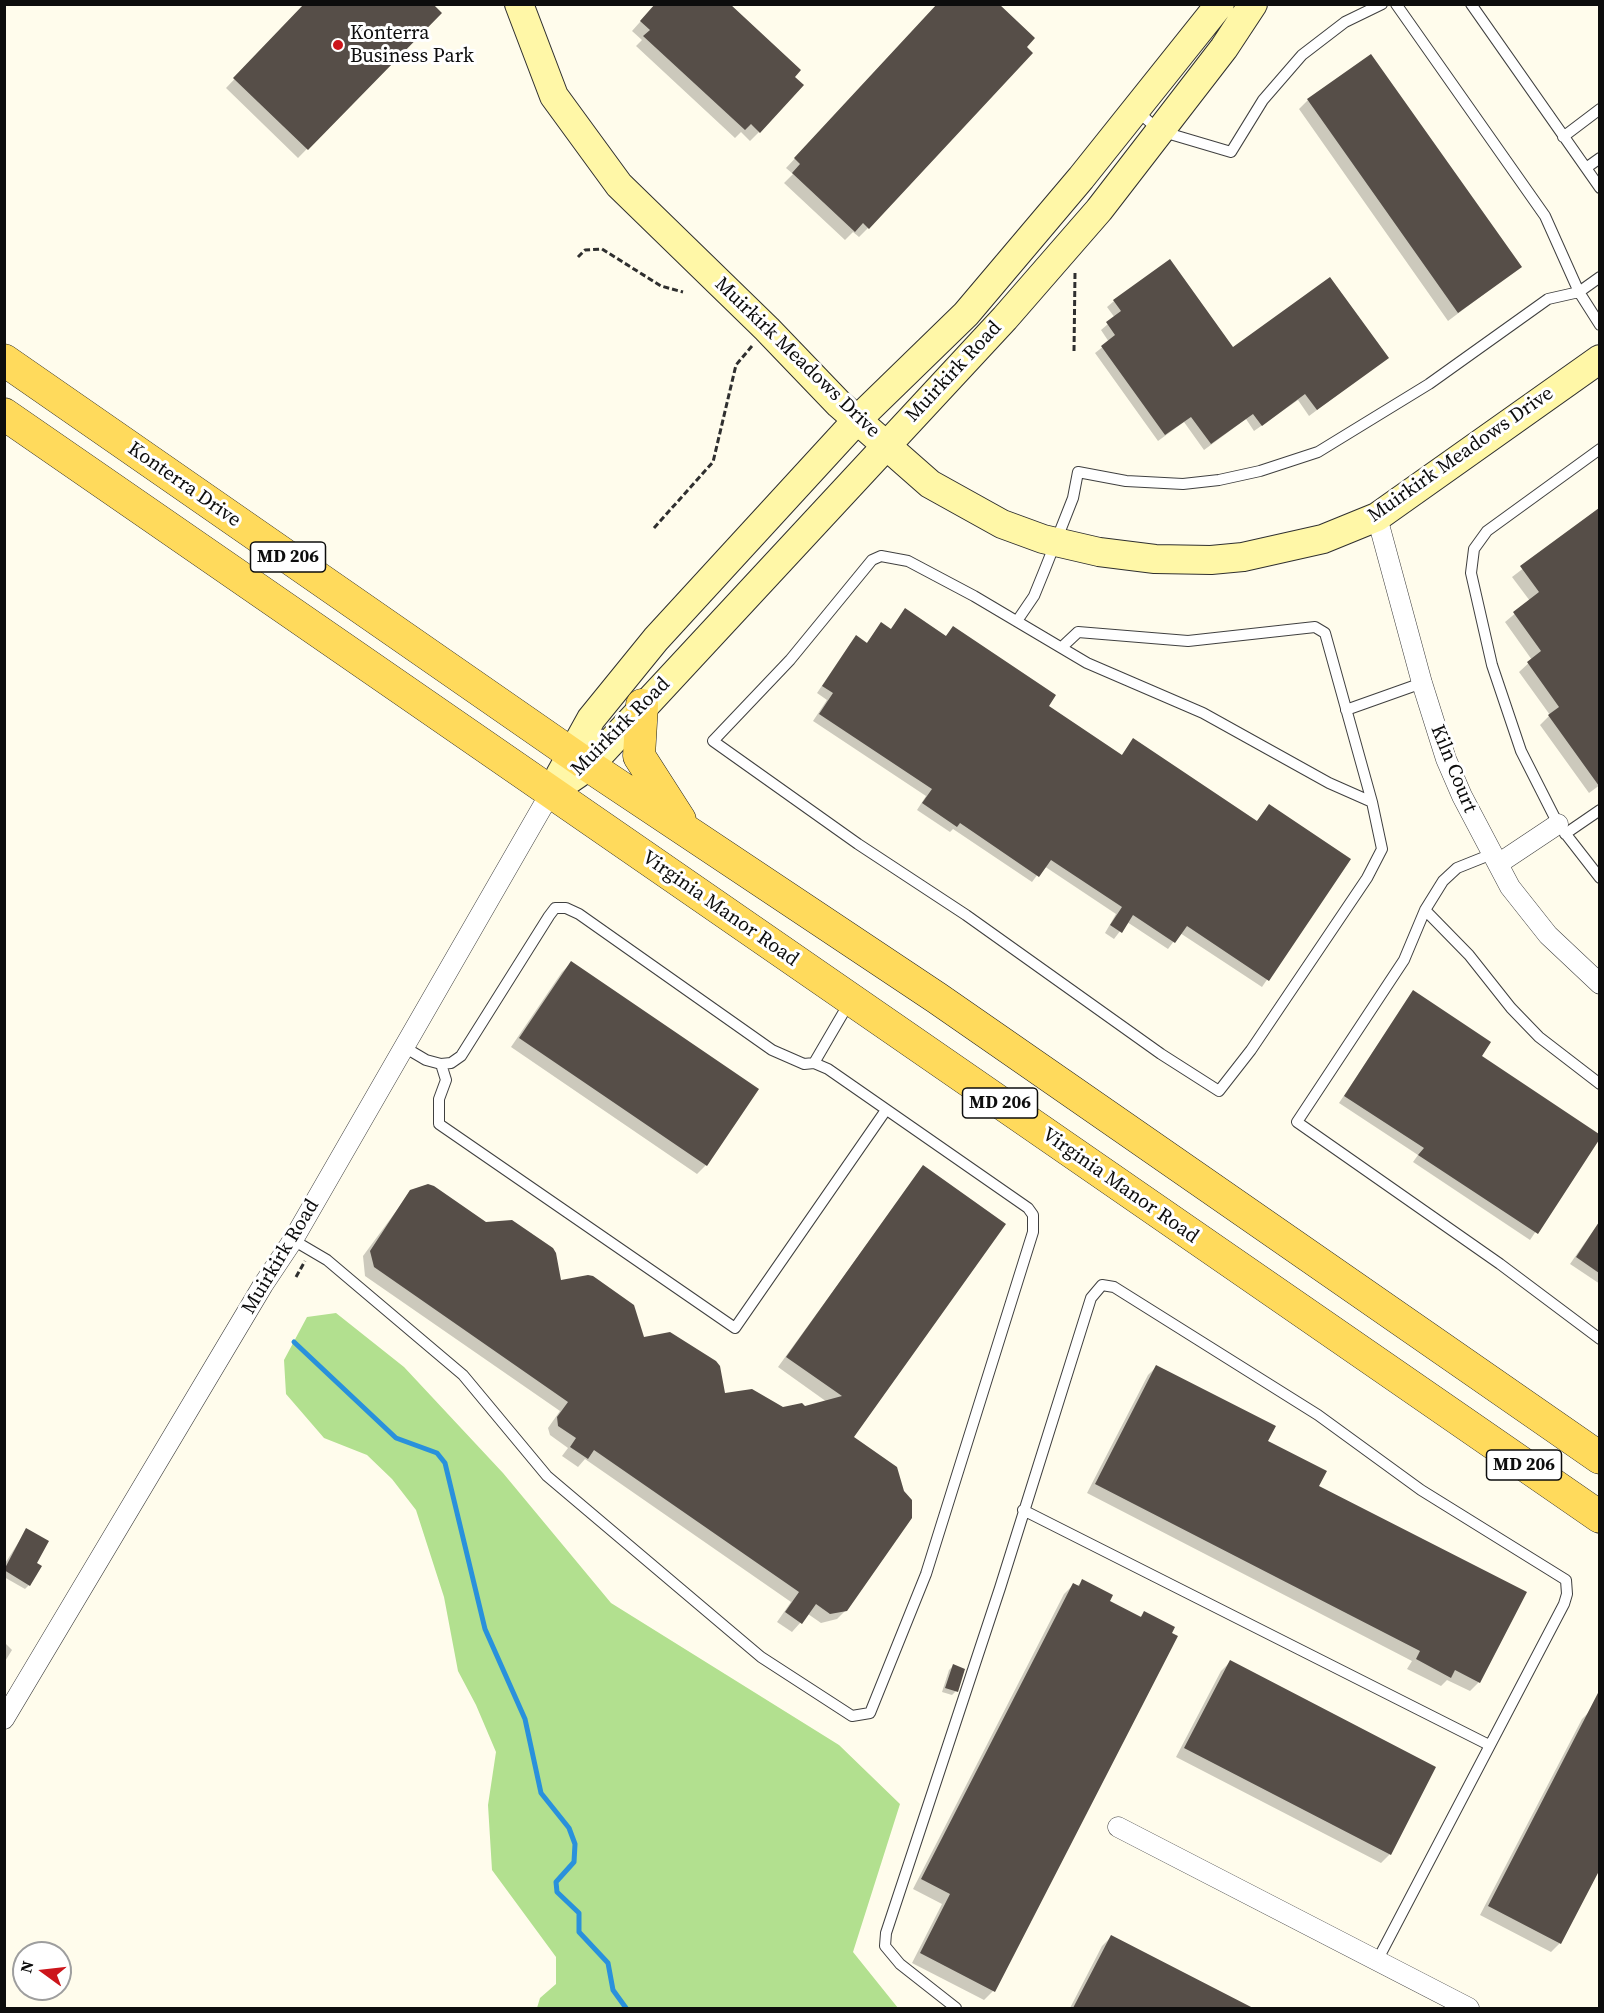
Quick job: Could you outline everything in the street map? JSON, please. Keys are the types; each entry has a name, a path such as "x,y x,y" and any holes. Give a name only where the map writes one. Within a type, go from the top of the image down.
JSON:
{"main road":[{"name":"Muirkirk Meadows Drive","path":"519,4 554,96 619,185 767,329 839,404 930,484 1002,524 1055,542 1099,552 1155,559 1211,561 1294,547 1323,539 1377,517 1599,359"},
{"name":"Muirkirk Road","path":"580,759 591,719 656,639 858,419 966,314 1136,110 1220,4"},
{"name":"Muirkirk Road","path":"551,792 580,759 642,705 737,608 886,444 1005,318 1099,210 1224,48 1253,4"},
{"name":"Konterra Drive","path":"4,360 580,759"},
{"name":"MD 206","path":"4,414 551,792"},
{"path":"642,705 639,756 689,833"},
{"name":"MD 206","path":"580,759 937,998 1599,1458"},
{"name":"Virginia Manor Road","path":"551,792 1599,1517"}],"street":[{"name":"Kiln Court","path":"1377,517 1422,683 1446,759 1510,887 1548,935 1599,984"},
{"name":"Muirkirk Road","path":"4,1719 263,1285 293,1240 551,792"},
{"path":"1495,859 1562,829"},
{"path":"1118,1827 1469,2008"}],"lane":[{"path":"1136,110 1160,132 1231,152 1263,100 1282,75 1302,55 1345,22 1382,4"},
{"path":"1396,4 1545,216 1579,292 1599,325"},
{"path":"1471,4 1599,188"},
{"path":"1563,137 1599,108"},
{"path":"1586,168 1599,158"},
{"path":"1017,621 1034,596 1073,498 1078,472 1126,482 1183,484 1219,480 1318,452 1429,384 1548,299 1579,292 1599,277"},
{"path":"1599,449 1487,531 1474,549 1471,573 1492,665 1521,751 1562,829 1599,878"},
{"path":"1062,647 1078,632 1188,641 1315,627 1325,633 1346,710 1356,737 1372,802 1382,849 1367,878 1251,1050 1219,1091 1161,1054 966,915 858,844 714,741 790,660 872,560 881,556 908,561 1017,621 1087,663 1203,713 1329,783 1372,802"},
{"path":"1346,710 1422,683"},
{"path":"1562,829 1599,810"},
{"path":"1495,859 1457,868 1443,881 1425,910 1404,960 1297,1122 1500,1264 1599,1339"},
{"path":"293,1240 327,1260 463,1375 547,1476 761,1658 842,1711 861,1717 870,1713 926,1574 1033,1232 1033,1215 1028,1208 828,1069 814,1063 804,1064 772,1050 579,914 566,908 555,908 461,1056 451,1063 441,1064 426,1060 404,1047"},
{"path":"1425,910 1469,955 1511,1008 1539,1037 1599,1084"},
{"path":"814,1063 850,1000"},
{"path":"441,1064 446,1080 439,1099 439,1124 735,1328 886,1110"},
{"path":"956,2008 900,1964 885,1946 886,1933 1000,1588 1091,1298 1102,1285 1114,1287 1318,1415 1421,1490 1566,1580 1567,1594 1564,1604 1377,1961"},
{"path":"1023,1510 1489,1745"}],"path":[{"path":"4,99 4,132"},
{"path":"578,257 585,250 602,249 661,286 683,292"},
{"path":"1074,351 1075,266"},
{"path":"654,528 713,462 736,365 767,329"},
{"path":"296,1277 302,1266"}],"green space":[{"path":"336,1313 404,1367 503,1473 611,1603 839,1745 900,1804 853,1952 898,2008 537,2008 540,1998 556,1984 556,1957 492,1870 488,1805 496,1752 476,1705 458,1671 444,1597 416,1510 392,1479 367,1455 324,1438 286,1394 284,1360 307,1317"}],"building":[{"name":"Konterra Business Park","path":"304,4 433,4 442,13 308,150 233,78"},
{"path":"655,4 730,4 801,70 795,77 804,85 760,133 751,124 745,130 643,36 650,30 640,21"},
{"path":"937,4 999,4 1035,38 1027,47 1033,53 869,229 863,223 855,232 792,173 800,164 794,158"},
{"path":"1371,54 1522,267 1458,313 1307,99"},
{"path":"1170,259 1233,347 1330,277 1389,358 1317,410 1305,394 1262,426 1253,414 1211,444 1191,417 1165,435 1101,346 1115,335 1106,322 1121,311 1113,300"},
{"path":"1599,508 1599,786 1548,715 1559,707 1527,662 1541,651 1513,612 1539,592 1520,566"},
{"path":"905,608 946,636 953,626 1056,695 1049,706 1122,755 1133,738 1257,821 1269,804 1351,859 1269,981 1187,926 1175,943 1133,915 1122,933 1110,925 1122,907 1051,860 1039,877 960,823 957,827 922,803 932,789 819,714 833,693 822,686 856,635 867,643 881,622 891,629"},
{"path":"571,961 759,1089 707,1166 519,1038"},
{"path":"1413,990 1491,1042 1482,1056 1599,1134 1599,1140 1538,1234 1418,1155 1424,1148 1344,1096"},
{"path":"923,1165 1006,1224 854,1437 897,1467 904,1491 912,1500 912,1518 847,1611 830,1614 816,1604 802,1624 785,1612 799,1592 594,1450 588,1459 570,1447 576,1438 558,1426 557,1417 568,1402 374,1267 370,1251 410,1190 428,1184 434,1186 486,1222 512,1220 553,1248 561,1280 593,1276 634,1305 644,1337 670,1332 716,1361 720,1366 725,1393 752,1389 783,1407 802,1403 805,1406 842,1396 786,1357"},
{"path":"1599,1222 1599,1273 1576,1257"},
{"path":"1156,1365 1276,1426 1268,1441 1327,1471 1319,1486 1527,1592 1480,1683 1455,1670 1451,1678 1416,1659 1420,1651 1095,1484"},
{"path":"26,1528 49,1541 37,1563 42,1566 30,1586 4,1570"},
{"path":"1082,1579 1113,1595 1110,1601 1141,1617 1144,1611 1175,1627 1172,1633 1178,1636 995,1992 920,1953 950,1894 921,1879 1073,1583 1079,1586"},
{"path":"1230,1660 1436,1767 1391,1855 1184,1748"},
{"path":"953,1664 965,1669 958,1692 945,1688"},
{"path":"1599,1691 1599,1871 1561,1944 1488,1906"},
{"path":"1111,1935 1253,2008 1073,2008"}],"waterway":[{"path":"294,1342 396,1438 437,1453 445,1463 485,1629 525,1719 541,1793 569,1828 575,1844 574,1862 556,1882 557,1892 579,1913 579,1932 608,1963 613,1990 626,2008"}],"place":[{"name":"Konterra Business Park","path":"338,45"}]}
